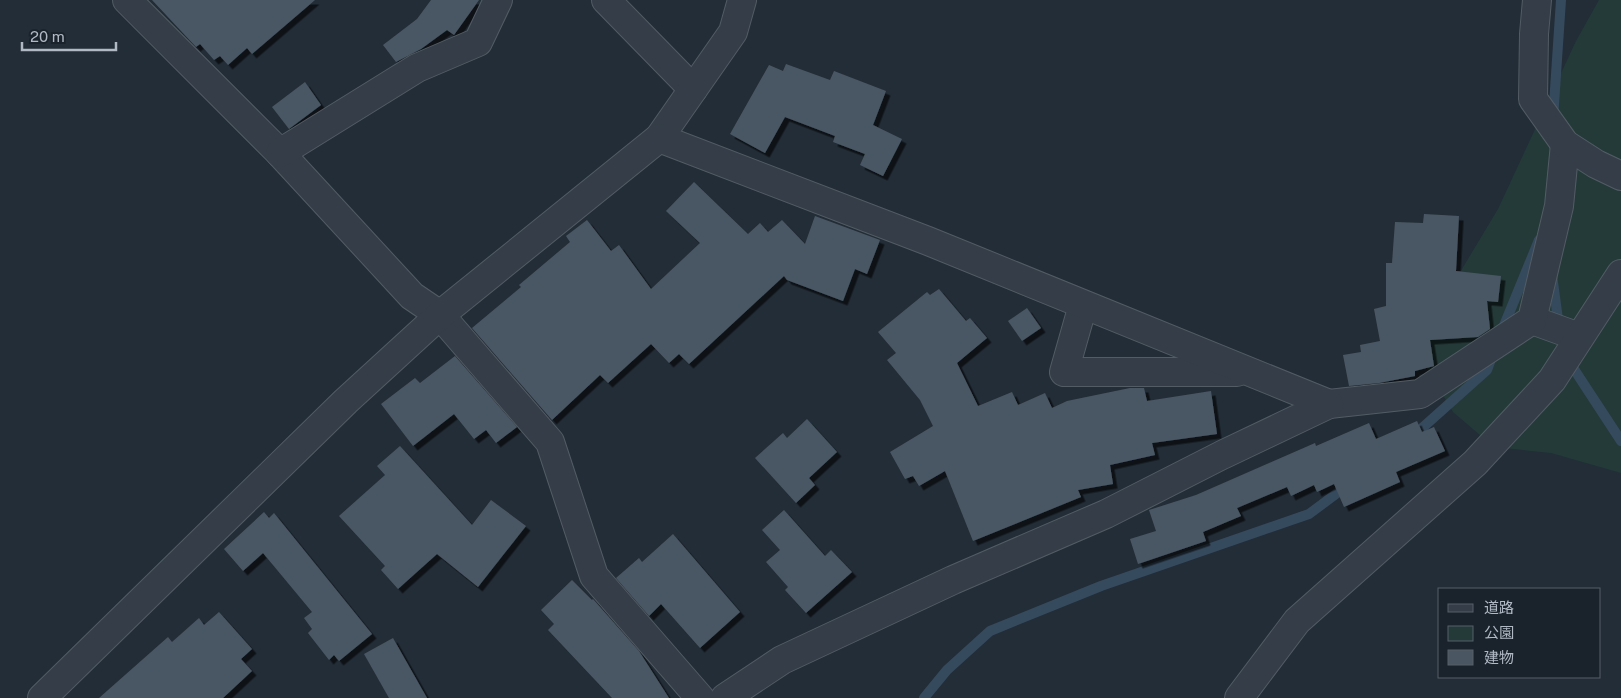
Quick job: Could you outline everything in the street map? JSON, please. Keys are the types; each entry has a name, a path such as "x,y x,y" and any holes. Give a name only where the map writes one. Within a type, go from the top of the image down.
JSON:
{"street":[{"path":"127,0 280,154 412,296 440,315 550,442 594,576 700,698"},
{"path":"280,154 416,68 478,42 498,0"},
{"path":"606,0 693,89"},
{"path":"42,698 346,401 440,315 659,138 733,32 742,0"},
{"path":"1537,0 1534,34 1533,99 1565,144 1596,164 1621,176"},
{"path":"659,138 928,241 1329,404"},
{"path":"725,698 782,660 953,580 1106,514 1222,455 1329,404 1420,394 1532,320 1559,206 1565,144"},
{"path":"1239,698 1297,621 1475,463 1552,380 1621,274"},
{"path":"1083,305 1064,372 1249,372"},
{"path":"1532,320 1579,338"}],"green space":[{"path":"1599,0 1621,0 1621,473 1551,453 1494,447 1453,412 1425,365 1438,309 1498,209 1576,41"}],"building":[{"path":"152,0 315,0 252,54 247,48 228,65 220,56 214,60 200,44 196,47"},
{"path":"431,0 479,0 454,35 447,30 421,49 396,62 383,45 417,19"},
{"path":"786,64 830,80 834,71 886,91 873,125 902,139 883,176 860,165 865,154 833,142 835,136 785,117 765,153 730,134 769,65 783,71"},
{"path":"305,82 321,105 289,129 272,107"},
{"path":"694,182 748,234 760,223 768,232 782,220 805,244 815,216 880,240 867,274 855,269 843,301 787,280 784,276 689,364 679,354 669,363 651,344 608,383 600,375 552,420 472,328 521,287 519,285 570,242 566,236 587,220 611,251 619,245 651,289 700,243 666,211"},
{"path":"1424,214 1459,216 1456,271 1501,276 1498,302 1487,301 1490,329 1478,337 1430,340 1434,366 1415,371 1415,376 1379,383 1349,386 1343,355 1361,352 1360,345 1380,341 1374,309 1386,306 1386,263 1392,263 1395,222 1423,223"},
{"path":"939,289 966,321 970,318 987,338 957,363 978,406 1012,392 1018,405 1045,393 1052,408 1067,401 1130,388 1144,388 1147,401 1211,391 1217,434 1152,443 1155,455 1110,465 1113,484 1078,490 1081,497 973,541 945,471 919,486 913,476 905,479 890,452 933,426 920,400 887,360 896,353 878,332 927,292 930,295"},
{"path":"1027,308 1041,328 1022,341 1008,321"},
{"path":"455,356 517,427 496,443 486,430 474,439 454,414 413,446 381,404 415,378 420,383"},
{"path":"807,419 837,452 809,478 815,485 796,503 755,458 783,433 787,438"},
{"path":"1417,421 1422,432 1434,427 1445,451 1396,472 1400,482 1344,507 1334,484 1317,492 1314,485 1291,496 1287,487 1237,508 1241,516 1203,532 1206,541 1138,564 1130,539 1156,531 1149,510 1196,495 1315,443 1316,446 1369,423 1376,439"},
{"path":"400,446 472,525 491,500 526,526 478,587 437,554 398,589 381,570 385,566 339,516 385,475 377,466"},
{"path":"784,510 825,556 831,550 852,572 806,613 785,590 788,587 766,562 780,550 762,530"},
{"path":"264,512 269,518 274,513 372,634 339,661 334,655 329,660 308,633 312,629 304,618 312,612 263,553 243,571 224,549"},
{"path":"673,534 740,612 700,648 661,604 649,616 616,578 639,558 642,562"},
{"path":"572,580 593,599 639,651 669,698 612,698 548,630 554,624 541,610"},
{"path":"219,612 252,649 241,659 252,671 223,698 99,698 168,637 172,642 199,618 204,625"},
{"path":"393,638 427,698 389,698 364,654"}],"waterway":[{"path":"1553,119 1561,0"},
{"path":"1501,333 1539,240"},
{"path":"1552,275 1559,327"},
{"path":"1412,437 1487,370 1493,354"},
{"path":"1568,360 1621,441"},
{"path":"924,698 947,670 990,631 1101,586 1309,514 1348,485"}]}
